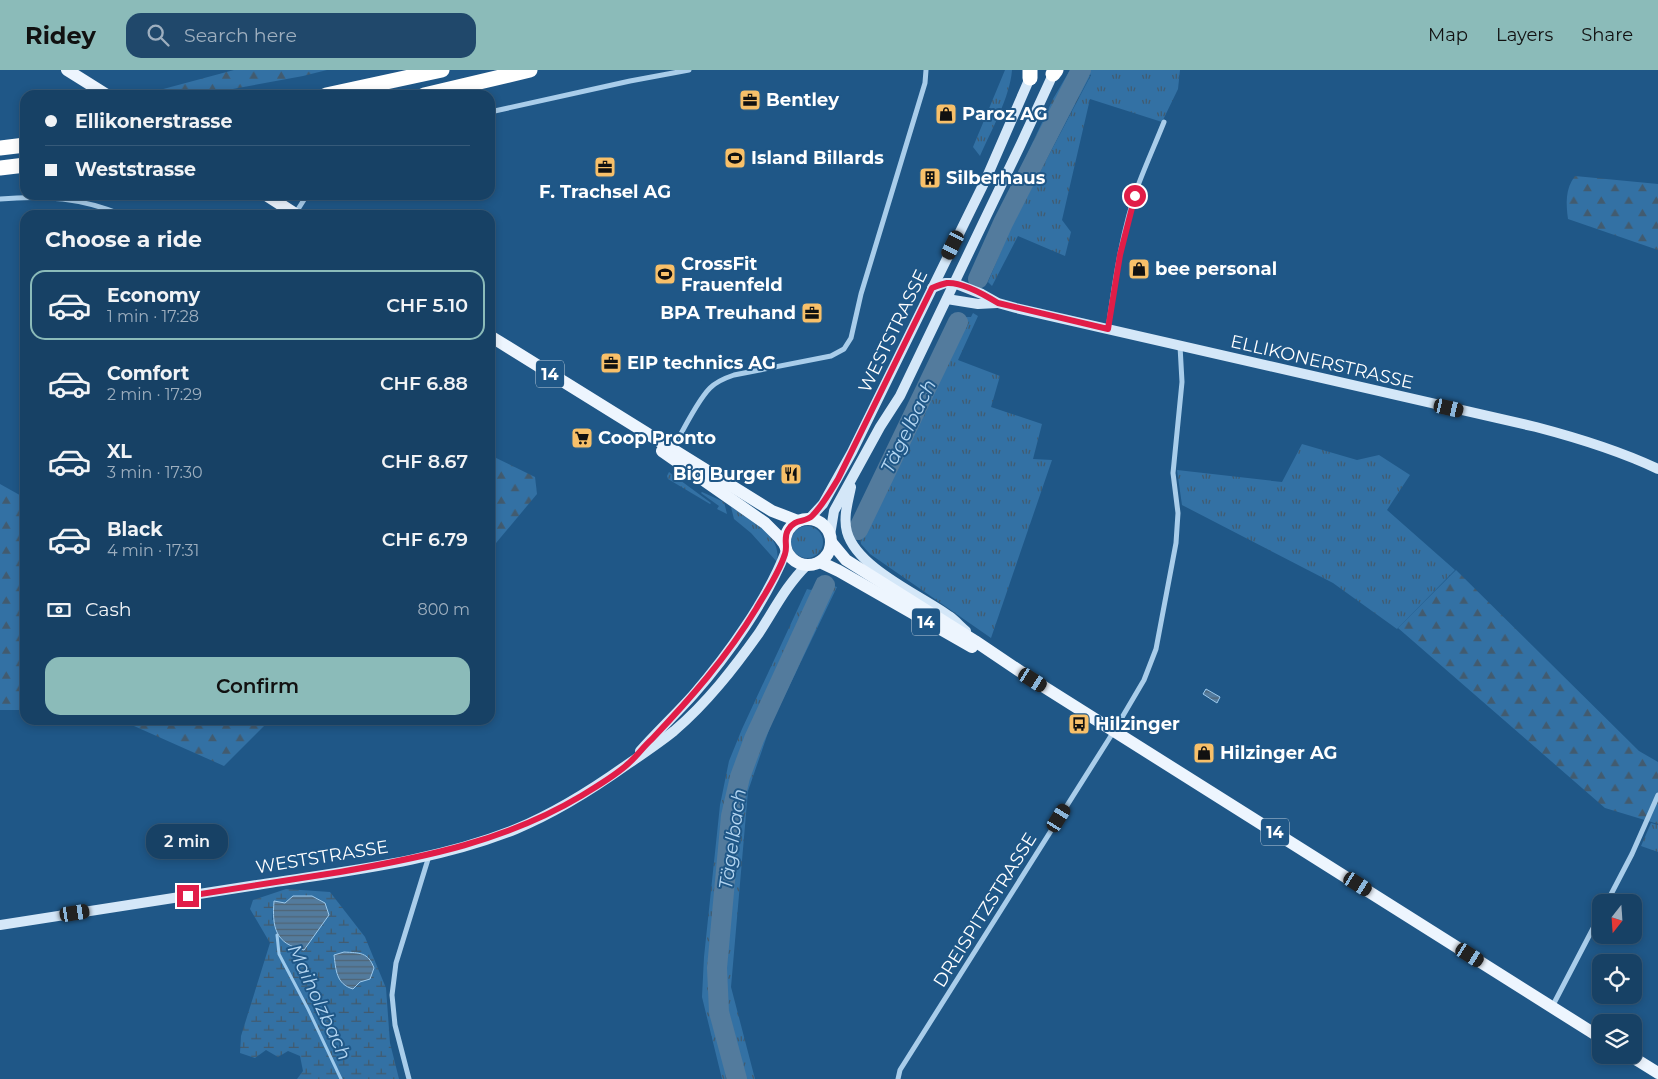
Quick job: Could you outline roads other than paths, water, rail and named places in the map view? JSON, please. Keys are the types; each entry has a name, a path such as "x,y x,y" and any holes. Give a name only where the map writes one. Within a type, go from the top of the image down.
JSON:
{"highway":[{"path":"349,90 442,70"},
{"path":"445,90 530,70"},
{"path":"0,148 20,146"},
{"path":"0,168 20,166"}],"main road":[{"path":"67,70 99,90"},
{"name":"WESTSTRASSE","path":"831,539 834,511 880,427 900,396 950,300 1055,71"},
{"name":"WESTSTRASSE","path":"804,520 823,504 838,479 994,162 1031,73"},
{"path":"274,200 288,210"},
{"path":"932,288 945,283 957,284"},
{"name":"ELLIKONERSTRASSE","path":"957,284 998,303"},
{"name":"ELLIKONERSTRASSE","path":"950,300 978,304 998,303 1109,325 1180,345 1536,427 1627,454 1658,469"},
{"name":"14","path":"495,339 772,511 804,520"},
{"name":"14","path":"610,412 630,430 765,523 780,537 786,548"},
{"name":"WESTSTRASSE","path":"853,478 845,513 848,533 855,549 863,560 951,617 976,640"},
{"path":"804,520 822,524 831,539 830,550 826,557 814,564 795,561 786,548 787,531 792,525 804,520"},
{"name":"14","path":"831,539 846,560 976,640 1033,680 1592,1032"},
{"name":"WESTSTRASSE","path":"629,763 688,701 715,667 755,611 780,568 786,548"},
{"name":"14","path":"814,564 839,571 937,628 1033,680"},
{"name":"WESTSTRASSE","path":"0,925 314,876 429,855 476,843 516,829 543,817 590,791 675,730 700,706 747,650 794,578 814,564"},
{"path":"1642,1064 1658,1074"}],"street":[{"path":"495,111 689,70"},
{"path":"673,449 703,398 710,388 721,380 734,375 831,356 844,349 851,338 861,294 925,83 926,70"},
{"path":"1109,325 1120,255 1132,208 1139,184 1164,122"},
{"path":"0,199 20,198"},
{"path":"73,200 94,204 110,210"},
{"path":"1114,731 1144,680 1156,649 1176,542 1178,514 1173,473 1182,382 1180,345"},
{"name":"DREISPITZSTRASSE","path":"898,1079 900,1070 1114,731"},
{"path":"1611,894 1632,854 1658,795"},
{"path":"409,1079 395,1025 392,995 396,963 429,855"},
{"path":"1552,1007 1592,930"}],"waterway":[{"name":"Tägelbach","path":"978,279 1003,223 1081,70"},
{"name":"Tägelbach","path":"858,530 958,322"},
{"name":"Tägelbach","path":"737,1079 719,1012 717,968 731,816 740,777 754,739 825,585"},
{"name":"Maiholzbach","path":"277,935 279,954 308,1009 341,1079"}],"place":[{"name":"Bentley","path":"750,100"},
{"name":"Paroz AG","path":"946,114"},
{"name":"Island Billards","path":"735,158"},
{"name":"F. Trachsel AG","path":"605,167"},
{"name":"Silberhaus","path":"930,178"},
{"name":"bee personal","path":"1139,269"},
{"name":"CrossFit Frauenfeld","path":"665,274"},
{"name":"BPA Treuhand","path":"812,313"},
{"name":"EIP technics AG","path":"611,363"},
{"name":"Coop Pronto","path":"582,438"},
{"name":"Big Burger","path":"791,474"},
{"name":"Hilzinger","path":"1079,724"},
{"name":"Hilzinger AG","path":"1204,753"}]}
